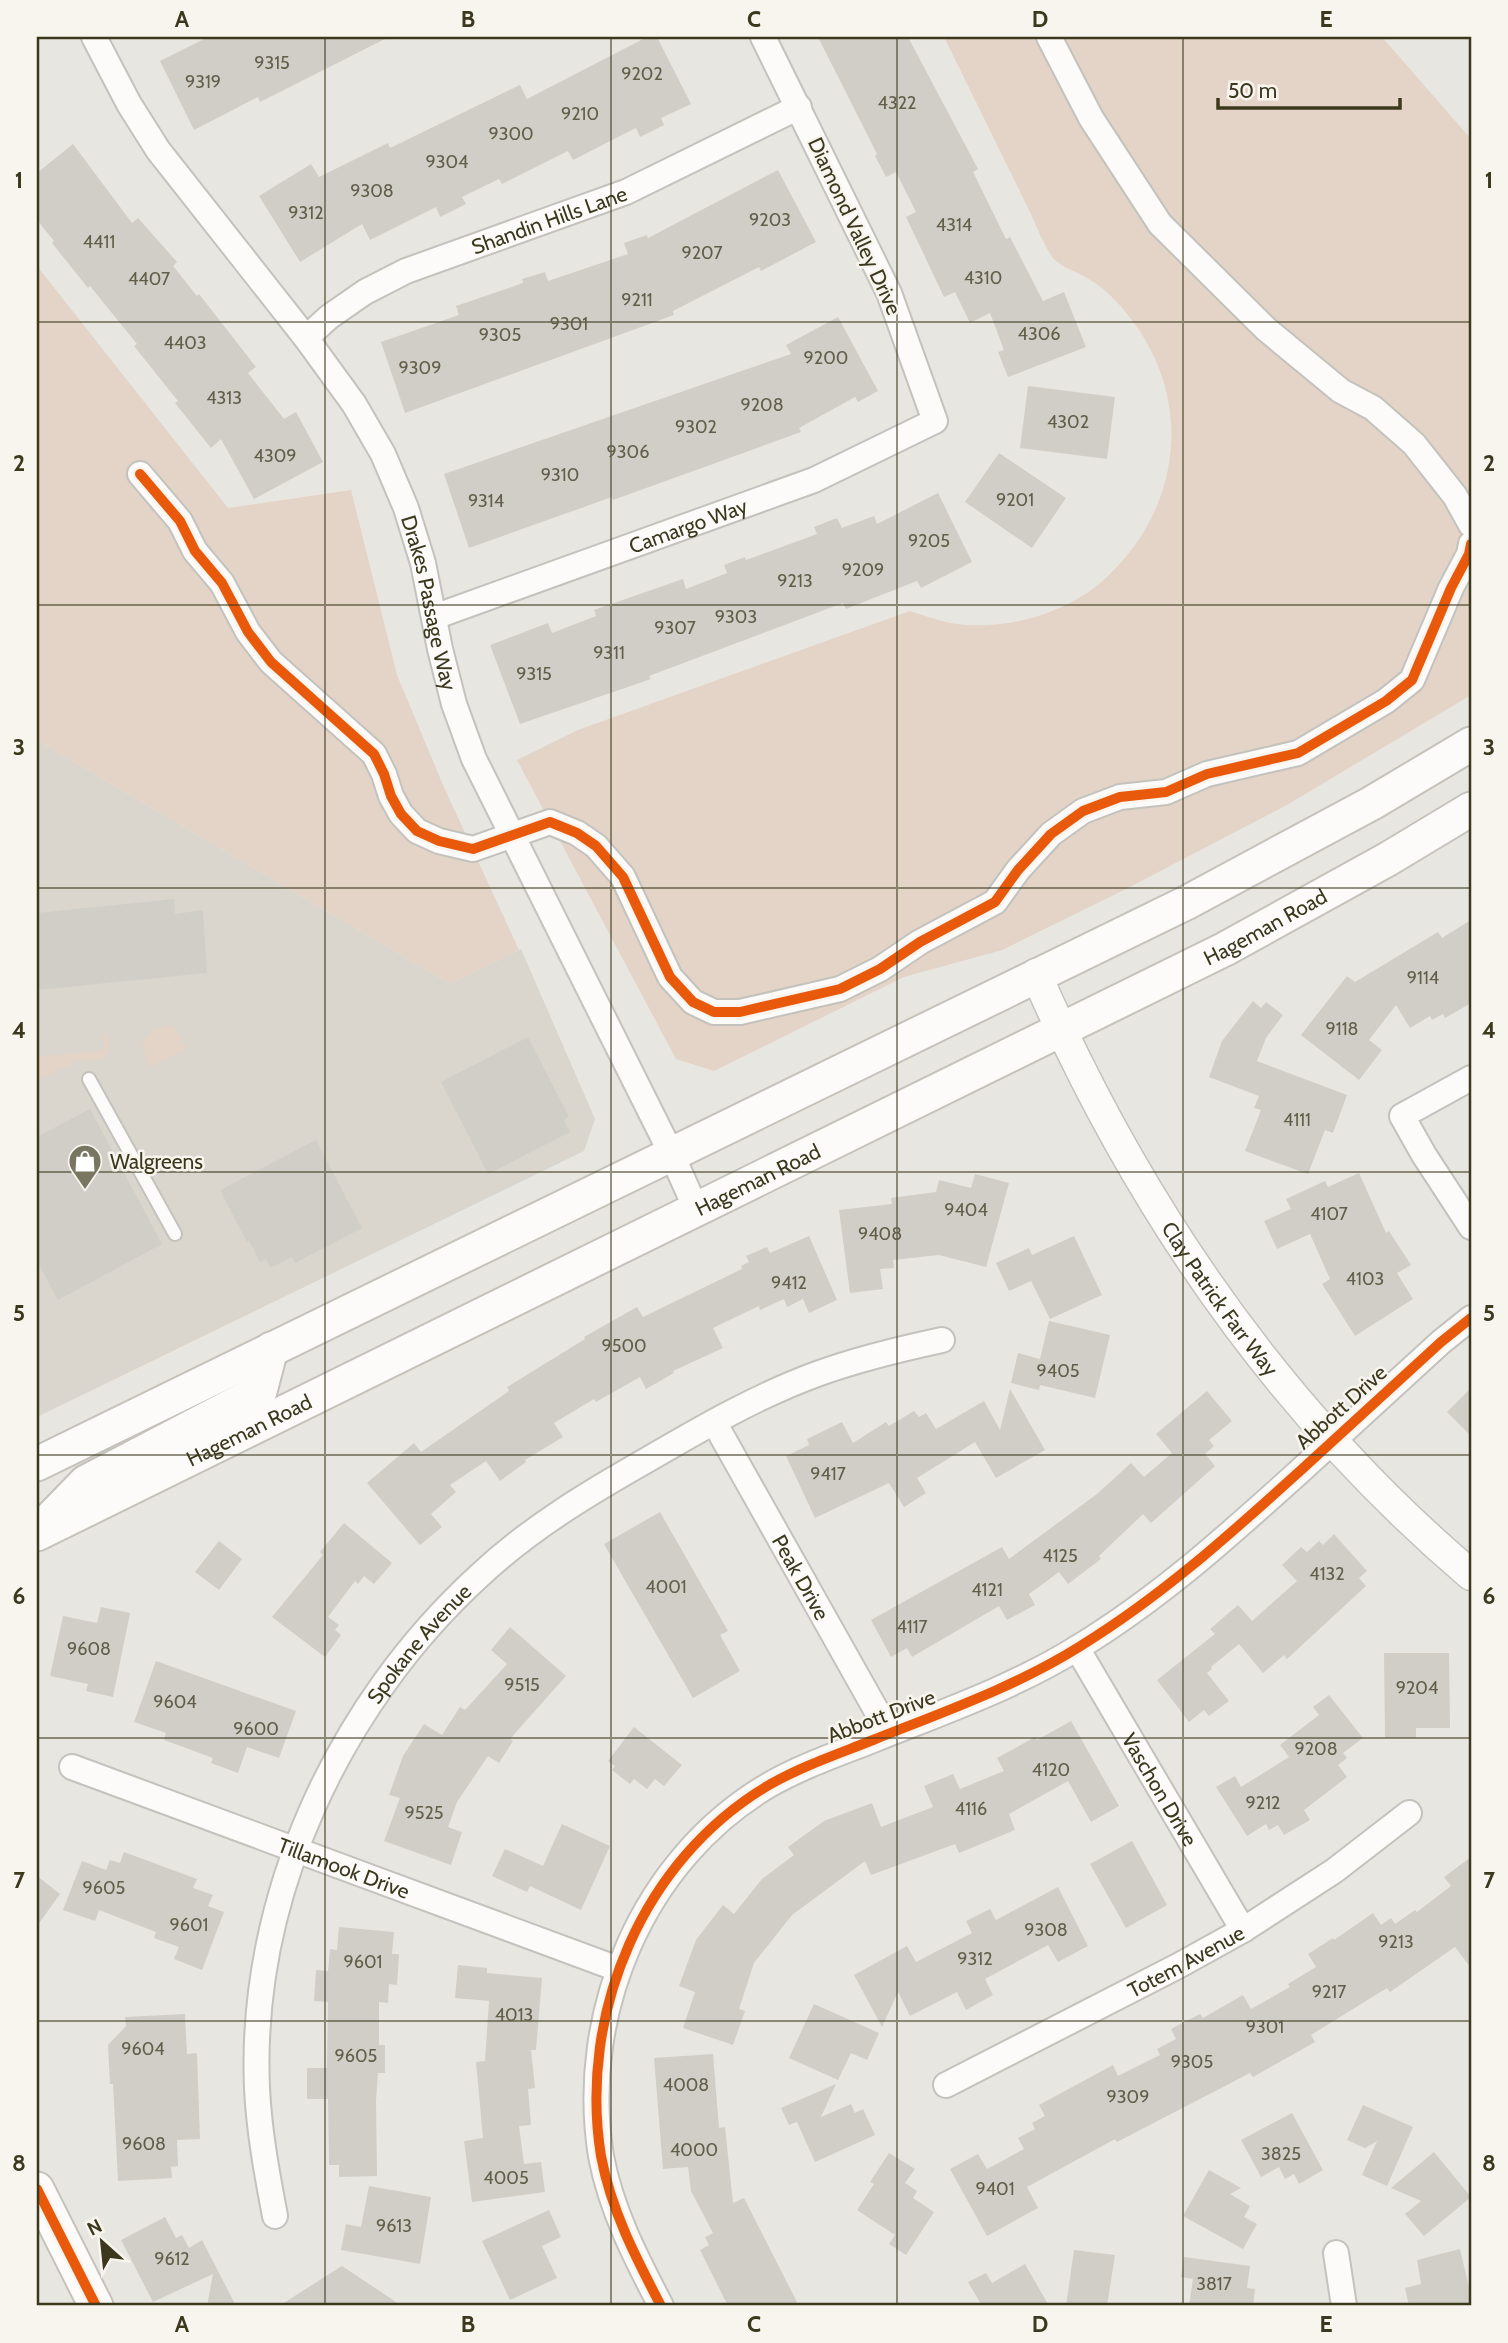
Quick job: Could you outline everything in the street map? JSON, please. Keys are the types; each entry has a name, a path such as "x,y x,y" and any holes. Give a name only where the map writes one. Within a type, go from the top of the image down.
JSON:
{"main road":[{"path":"37,1464 1186,903 1372,803 1471,744"},
{"name":"Hageman Road","path":"37,1533 697,1211 1237,943 1388,859 1471,808"},
{"path":"37,1533 86,1482 260,1391 271,1349"},
{"path":"37,2189 96,2306"}],"street":[{"name":"Drakes Passage Way","path":"94,37 129,104 158,150 306,338 354,404 383,454 406,508 423,563 454,704 474,759 671,1153 697,1211"},
{"name":"Diamond Valley Drive","path":"763,37 890,293 935,421"},
{"path":"1049,37 1091,118 1160,225 1266,329 1341,391 1373,408 1414,444 1455,496 1471,525"},
{"name":"Shandin Hills Lane","path":"306,338 329,317 365,292 405,271 626,192 799,107"},
{"name":"Camargo Way","path":"434,617 814,480 935,421"},
{"path":"140,474 180,521 195,551 222,583 248,632 271,662 374,754 401,814 417,831 439,841 472,849 550,822 577,834 596,846 623,877 670,977 693,1002 714,1012 740,1013 840,989 880,969 920,942 995,902 1018,870 1051,834 1083,811 1121,797 1166,792 1207,774 1298,753 1386,701 1412,680 1451,588 1469,554 1471,544"},
{"name":"Clay Patrick Farr Way","path":"1036,974 1061,1030 1128,1160 1215,1298 1279,1380 1332,1441 1380,1492 1471,1574"},
{"path":"1471,1078 1402,1116 1471,1227"},
{"name":"Abbott Drive","path":"661,2306 628,2241 612,2200 602,2157 597,2113 597,2069 604,2020 618,1969 639,1923 662,1885 690,1851 726,1816 767,1787 806,1766 978,1699 1077,1648 1144,1605 1206,1556 1471,1318"},
{"name":"Spokane Avenue","path":"275,2216 263,2152 257,2086 259,2021 265,1966 279,1902 296,1850 325,1782 355,1728 389,1677 427,1629 478,1576 525,1537 576,1501 747,1404 816,1374 876,1355 942,1340"},
{"name":"Peak Drive","path":"714,1422 890,1733"},
{"name":"Vaschon Drive","path":"1077,1648 1243,1930"},
{"name":"Tillamook Drive","path":"72,1767 618,1969"},
{"name":"Totem Avenue","path":"946,2085 1243,1930 1334,1871 1409,1813"},
{"path":"1336,2253 1344,2306"}],"lane":[{"path":"89,1079 175,1234"}],"shaded area":[{"path":"944,37 1382,37 1471,139 1471,695 1287,805 1126,889 1002,950 904,977 714,1071 676,1059 517,760 578,730 910,611 950,623 992,625 1035,617 1055,610 1092,589 1108,576 1134,547 1153,515 1165,481 1171,446 1170,410 1161,375 1146,341 1123,309 1106,292 1052,256"},
{"path":"37,266 228,508 351,490 397,675 443,785 519,950 450,984 37,740"},
{"path":"37,740 450,984 521,949 595,1119 584,1151 37,1417"},
{"path":"172,1025 187,1048 151,1067 142,1045 144,1040 154,1030"},
{"path":"103,1034 107,1034 110,1049 104,1059 79,1061 37,1081 37,1057 104,1050"}],"building":[{"path":"208,37 389,37 260,102 258,97 194,130 160,61"},
{"path":"647,37 657,37 691,104 661,118 664,125 640,137 636,128 573,160 568,151 502,184 499,179 462,197 466,204 440,217 436,207 370,240 362,224 300,262 259,196 311,164 319,177 388,143 390,148 520,85 527,99"},
{"path":"818,37 908,37 978,169 973,172 1006,239 1010,237 1043,301 1064,292 1086,347 1008,377 998,352 1004,350 990,313 970,323 955,292 944,297 906,217 916,212 896,172 886,177"},
{"path":"73,144 132,223 138,218 177,262 173,266 197,296 199,294 256,367 248,373 284,419 296,412 323,462 254,499 221,439 211,448 175,403 178,401 134,346 137,344 90,286 88,288 37,220 37,173"},
{"path":"778,170 816,242 761,271 759,267 673,311 674,315 405,413 381,342 459,315 456,306 523,283 522,279 545,272 548,281 628,254 624,243 647,235 648,238"},
{"path":"838,317 878,391 858,402 855,397 799,428 801,432 613,500 612,497 469,548 444,474 791,354 786,345"},
{"path":"1028,386 1115,397 1107,459 1020,448"},
{"path":"999,453 1066,498 1032,548 965,502"},
{"path":"938,493 972,562 921,588 917,581 846,609 843,603 649,676 651,679 520,724 490,645 548,623 552,633 596,616 594,610 683,579 686,589 727,573 724,565 745,557 746,560 817,534 814,527 837,518 842,528 874,516 877,524"},
{"path":"174,899 175,914 203,910 207,973 37,990 37,913"},
{"path":"1471,920 1471,1003 1445,1018 1443,1014 1432,1020 1430,1016 1410,1028 1396,1005 1369,1040 1382,1050 1359,1080 1301,1035 1347,976 1355,982 1438,932 1442,938"},
{"path":"1253,1001 1261,1008 1266,1002 1283,1015 1266,1038 1257,1061 1347,1095 1333,1133 1325,1130 1308,1174 1245,1151 1261,1110 1254,1108 1259,1096 1209,1077 1222,1041"},
{"path":"528,1037 569,1117 564,1120 570,1132 488,1174 441,1082"},
{"name":"Walgreens","path":"90,1109 162,1244 58,1300 37,1261 37,1137"},
{"path":"316,1140 362,1228 295,1263 292,1257 270,1268 266,1259 260,1262 249,1241 247,1242 220,1190"},
{"path":"1359,1173 1386,1233 1389,1231 1411,1265 1397,1273 1413,1299 1355,1336 1322,1284 1330,1279 1310,1234 1277,1249 1264,1221 1291,1209 1286,1199 1325,1181 1328,1187"},
{"path":"975,1174 1009,1183 986,1267 939,1255 893,1260 894,1268 880,1269 883,1289 850,1293 839,1210 892,1204 891,1198 936,1192 939,1180 971,1188"},
{"path":"809,1236 837,1300 809,1313 803,1299 787,1307 784,1299 760,1310 759,1306 713,1328 723,1348 673,1371 674,1373 646,1389 640,1377 596,1402 594,1399 554,1423 563,1437 525,1460 526,1462 500,1481 486,1461 450,1485 456,1492 431,1514 442,1527 420,1545 367,1483 414,1443 421,1452 509,1391 507,1387 585,1339 584,1337 637,1307 643,1317 742,1269 741,1266 749,1262 746,1256 767,1247 770,1253"},
{"path":"1074,1236 1102,1295 1050,1319 1031,1281 1009,1291 996,1263 1029,1248 1032,1255"},
{"path":"1049,1321 1110,1335 1095,1398 1040,1385 1039,1390 1011,1383 1018,1353 1040,1359"},
{"path":"1471,1388 1471,1436 1447,1412"},
{"path":"1010,1389 1045,1450 996,1478 975,1442 917,1478 926,1493 904,1507 889,1483 815,1518 786,1456 809,1445 807,1439 842,1422 853,1443 886,1422 889,1426 914,1411 919,1417 926,1413 936,1429 984,1401 1000,1430"},
{"path":"1207,1391 1232,1421 1209,1440 1214,1446 1205,1454 1215,1466 1151,1523 1143,1514 1099,1556 1101,1559 1068,1584 1059,1572 1029,1594 1035,1605 1007,1620 999,1606 912,1657 907,1648 891,1657 871,1620 1002,1547 1009,1559 1097,1494 1131,1463 1144,1477 1172,1453 1156,1434"},
{"path":"660,1512 728,1631 720,1635 740,1671 693,1698 604,1544"},
{"path":"344,1523 392,1563 374,1584 364,1576 358,1584 355,1581 328,1617 339,1625 335,1630 341,1635 325,1657 272,1617 323,1555 320,1552"},
{"path":"1334,1534 1367,1571 1359,1578 1366,1586 1287,1659 1284,1655 1263,1673 1239,1644 1207,1673 1229,1701 1209,1716 1204,1710 1189,1722 1157,1680 1215,1634 1210,1629 1238,1605 1252,1621 1297,1581 1282,1565 1301,1547 1307,1552 1319,1541 1323,1545"},
{"path":"219,1541 242,1559 219,1590 195,1572"},
{"path":"101,1607 130,1613 113,1697 86,1691 88,1684 50,1676 63,1616 97,1623"},
{"path":"510,1627 566,1676 510,1739 513,1741 499,1763 488,1756 457,1802 448,1827 462,1832 451,1865 384,1841 400,1798 389,1795 403,1756 424,1724 442,1735 460,1707 465,1710 507,1664 491,1650"},
{"path":"1384,1653 1449,1653 1450,1728 1416,1728 1416,1738 1385,1738"},
{"path":"156,1661 296,1711 279,1758 247,1747 238,1773 211,1763 213,1758 164,1740 166,1733 134,1722"},
{"path":"1329,1695 1363,1738 1343,1753 1347,1758 1338,1765 1347,1777 1304,1810 1310,1820 1284,1835 1278,1825 1269,1830 1266,1824 1247,1836 1216,1787 1235,1776 1241,1787 1289,1757 1280,1745 1319,1715 1313,1707"},
{"path":"1071,1721 1119,1806 1091,1822 1068,1781 1009,1814 1015,1830 959,1853 955,1844 871,1875 865,1861 792,1915 754,1963 739,2009 745,2011 733,2045 683,2028 695,1992 679,1986 696,1940 723,1905 734,1914 762,1879 794,1855 788,1847 824,1821 872,1803 881,1827 933,1807 924,1786 953,1774 960,1789 1004,1771 997,1758"},
{"path":"634,1727 682,1765 664,1786 655,1779 647,1789 634,1779 630,1784 612,1770 615,1766 608,1761"},
{"path":"562,1824 610,1846 581,1910 530,1886 527,1892 492,1876 505,1849 543,1866"},
{"path":"1132,1841 1167,1905 1126,1928 1090,1864"},
{"path":"124,1852 197,1879 193,1888 213,1895 208,1906 224,1912 202,1970 174,1959 179,1947 154,1938 156,1932 99,1910 95,1921 63,1910 82,1861 106,1870 110,1860 120,1863"},
{"path":"1471,1857 1471,1968 1455,1947 1390,1992 1387,1988 1311,2035 1315,2042 1253,2077 1250,2073 1117,2142 1115,2139 1027,2187 1038,2208 987,2236 950,2169 978,2154 987,2169 1024,2149 1018,2138 1035,2129 1032,2123 1045,2116 1039,2105 1113,2065 1118,2076 1160,2055 1157,2049 1176,2039 1171,2029 1200,2014 1203,2018 1243,1995 1251,2009 1290,1987 1288,1984 1316,1967 1308,1954 1373,1913 1381,1925 1391,1918 1395,1924 1415,1910 1417,1912 1451,1886 1444,1877"},
{"path":"37,1876 60,1894 37,1926"},
{"path":"1058,1887 1088,1946 1058,1962 1048,1945 985,1979 993,1995 966,2010 957,1992 910,2016 898,1992 882,2027 854,1975 907,1946 916,1962 972,1933 966,1921 990,1909 996,1920"},
{"path":"339,1927 394,1932 392,1954 399,1954 397,1985 389,1984 388,2003 379,2002 379,2045 385,2045 385,2073 378,2073 377,2176 339,2177 339,2165 329,2165 328,2099 307,2099 307,2068 327,2068 328,2002 314,2001 316,1970 328,1971 330,1949 337,1950"},
{"path":"458,1965 487,1968 487,1973 542,1978 536,2050 531,2050 535,2088 528,2089 531,2125 519,2126 524,2164 541,2162 545,2192 472,2202 464,2141 483,2138 476,2062 485,2061 489,2001 455,1998"},
{"path":"814,2004 879,2033 867,2060 851,2053 838,2080 789,2058"},
{"path":"185,2014 187,2054 197,2053 200,2139 177,2140 178,2166 171,2167 172,2178 118,2181 113,2084 110,2084 108,2045 126,2026 125,2017"},
{"path":"713,2054 719,2128 725,2127 733,2203 744,2198 799,2306 728,2306 700,2250 709,2245 705,2237 713,2233 691,2191 688,2167 663,2169 654,2058"},
{"path":"836,2084 821,2117 851,2104 855,2113 863,2109 875,2135 815,2162 797,2122 789,2125 781,2108"},
{"path":"1363,2105 1413,2127 1387,2186 1362,2175 1377,2141 1365,2148 1347,2140"},
{"path":"1292,2113 1323,2170 1299,2184 1294,2174 1285,2179 1279,2167 1261,2177 1241,2140"},
{"path":"1434,2152 1471,2197 1424,2236 1405,2214 1421,2201 1391,2188"},
{"path":"889,2153 915,2169 905,2183 917,2191 913,2198 934,2212 906,2255 889,2244 895,2235 857,2210 874,2184 870,2182"},
{"path":"1209,2170 1241,2188 1230,2194 1250,2206 1244,2217 1257,2224 1243,2249 1183,2216"},
{"path":"369,2186 431,2197 420,2264 341,2250 346,2224 361,2227"},
{"path":"549,2210 561,2237 542,2246 557,2278 510,2300 482,2241"},
{"path":"165,2217 176,2238 182,2235 189,2248 202,2240 236,2306 207,2306 213,2274 153,2302 121,2240"},
{"path":"1460,2249 1471,2306 1409,2306 1405,2288 1421,2284 1417,2260"},
{"path":"1074,2250 1115,2255 1107,2306 1066,2306"},
{"path":"1184,2257 1250,2266 1247,2288 1255,2289 1253,2306 1189,2306 1193,2279 1181,2277"},
{"path":"1025,2264 1049,2306 982,2306 968,2282 986,2273 992,2283"},
{"path":"342,2266 402,2306 279,2306"}],"cycle path":[{"path":"140,474 180,521 195,551 222,583 248,632 271,662 374,754 401,814 417,831 439,841 473,849 550,822 577,833 596,846 623,877 670,977 693,1002 714,1012 740,1012 840,989 880,969 920,942 995,902 1018,870 1051,834 1083,811 1120,797 1166,792 1207,774 1298,753 1386,701 1412,680 1451,588 1469,554 1471,544"},
{"path":"661,2306 634,2252 611,2195 601,2156 596,2102 600,2048 611,1995 629,1945 654,1897 686,1854 725,1816 782,1778 1004,1687 1055,1661 1109,1627 1166,1586 1220,1542 1471,1318"},
{"path":"37,2189 96,2306"}],"place":[{"name":"Walgreens","path":"85,1191"}]}
